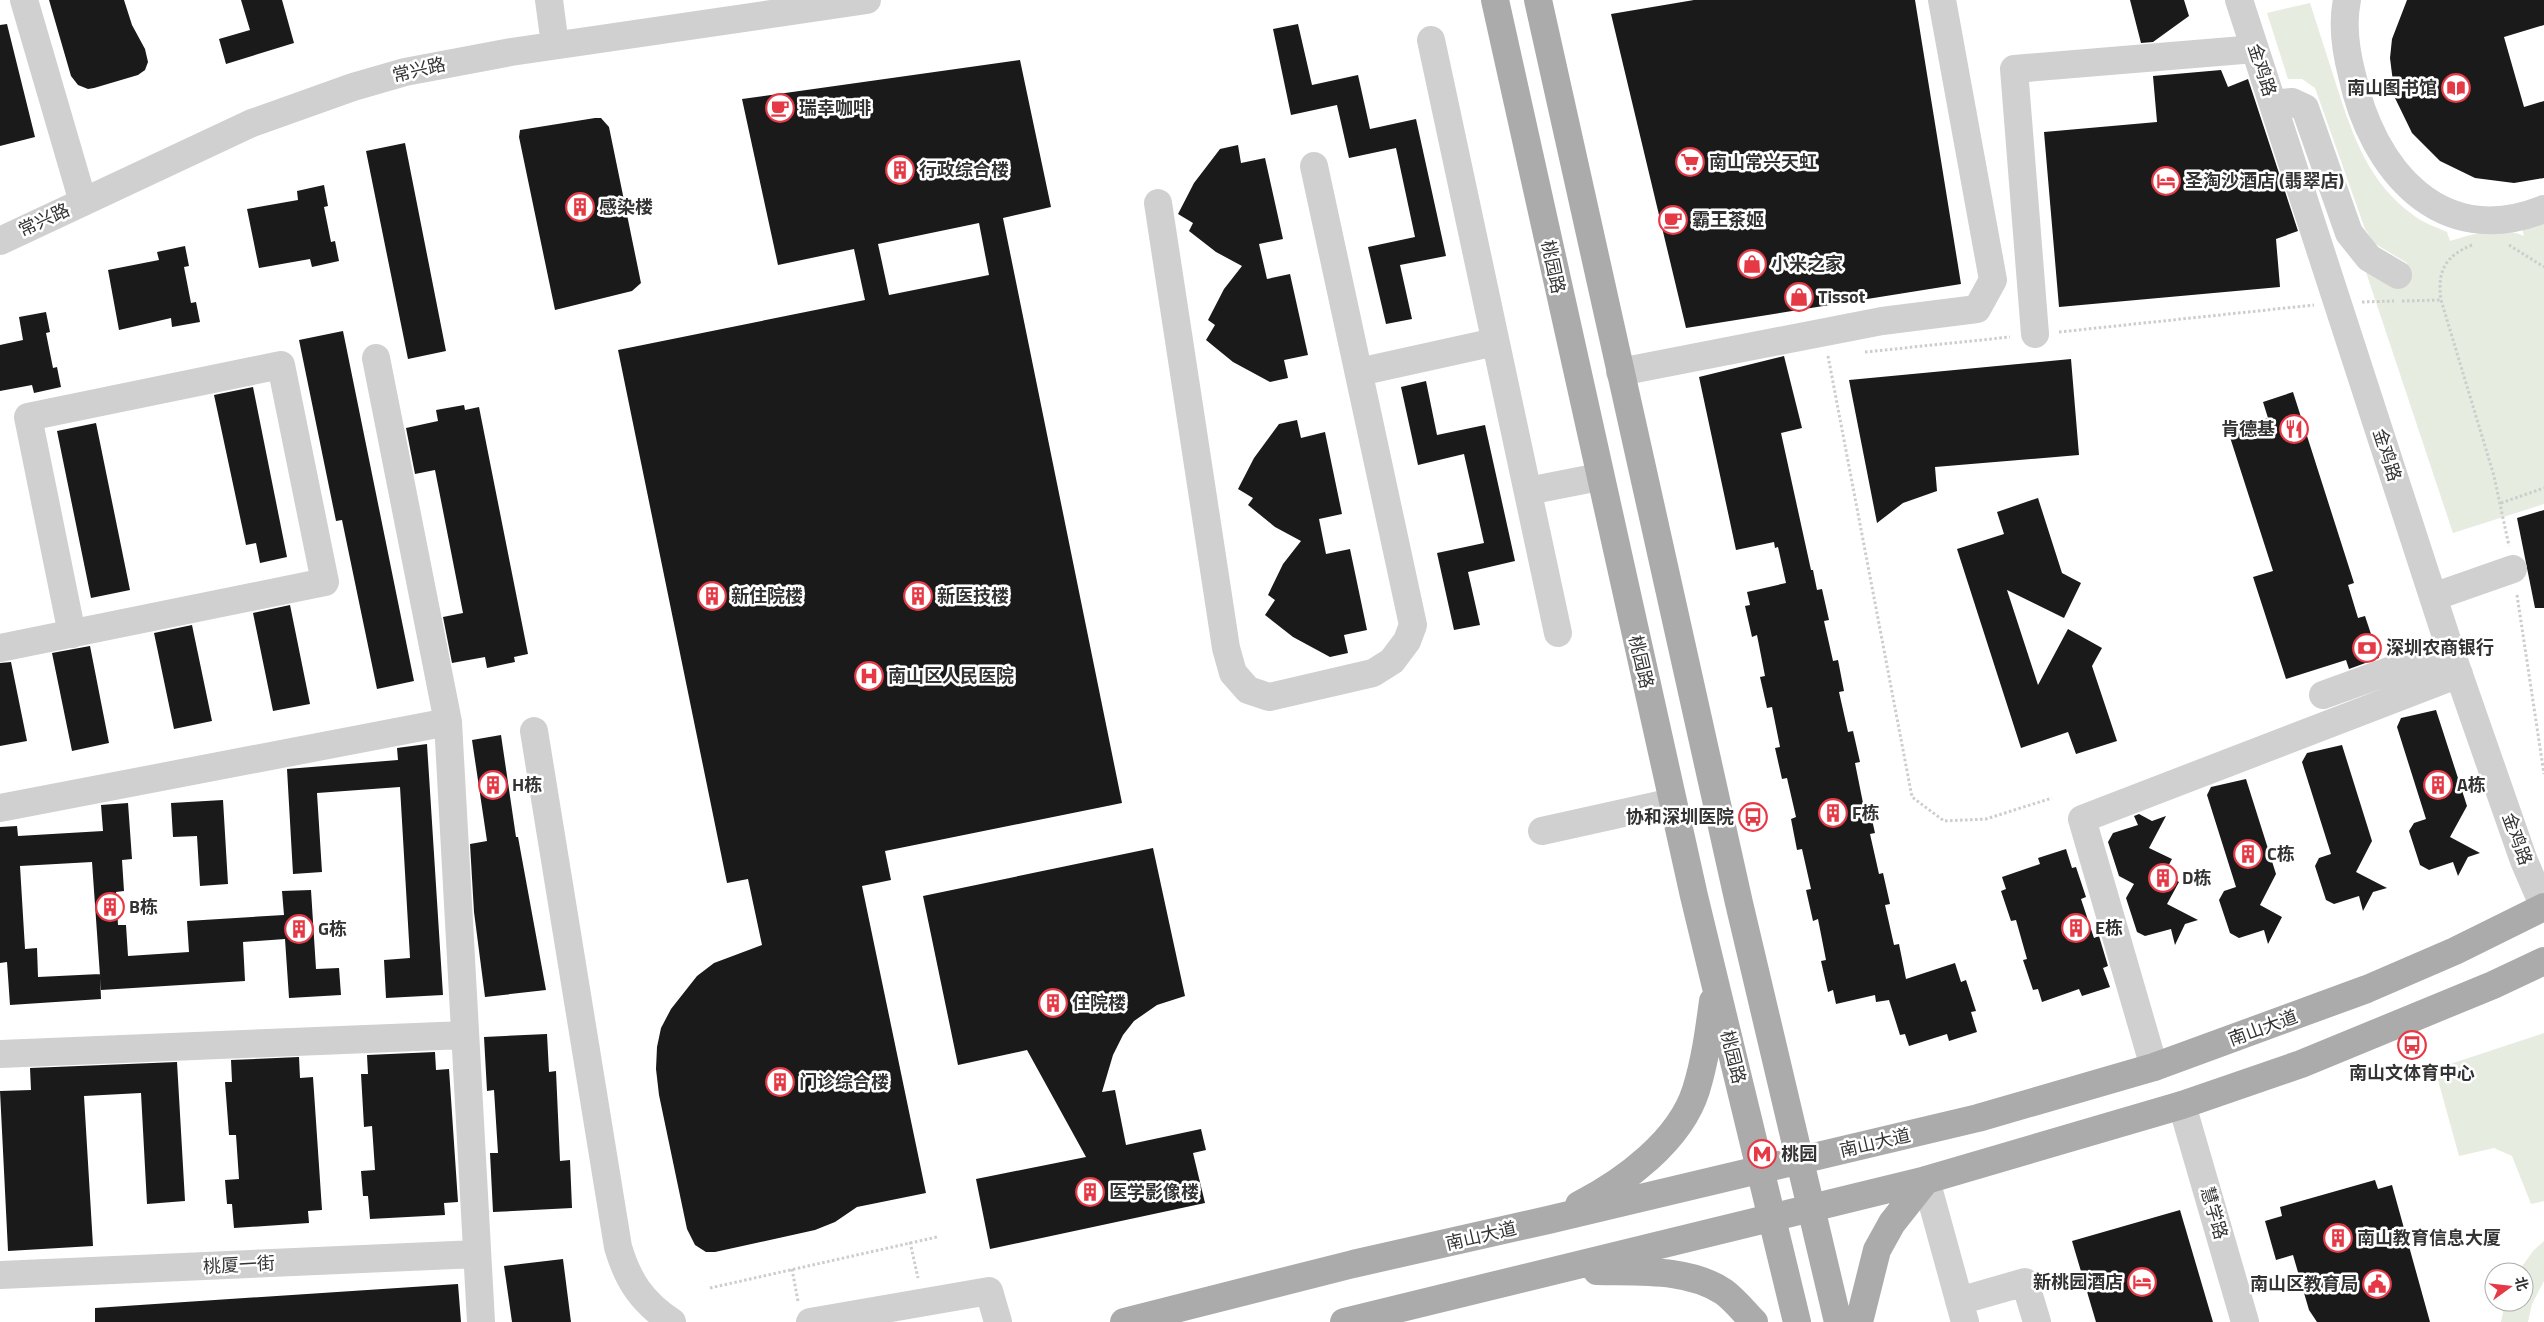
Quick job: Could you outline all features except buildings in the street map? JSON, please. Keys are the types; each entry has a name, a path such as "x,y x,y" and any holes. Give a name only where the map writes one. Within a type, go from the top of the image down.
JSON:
{"main road":[{"path":"1474,0 1505,46"},
{"name":"桃园路","path":"1495,0 1599,477 1673,802 1797,1322"},
{"path":"1538,0 1735,886 1838,1322"},
{"name":"南山大道","path":"1124,1322 1353,1264 1548,1220 1978,1118 2154,1067 2367,989 2455,951 2544,907"},
{"path":"1344,1322 1926,1180 2182,1105 2301,1064 2484,989 2544,961"},
{"path":"1548,1220 1590,1199 1627,1174 1659,1147 1680,1123 1696,1092 1707,1048 1715,983"},
{"path":"1860,1322 1877,1250 1892,1223 1926,1180"},
{"path":"1561,1270 1661,1273 1691,1278 1724,1292 1754,1322"}],"street":[{"path":"24,0 83,202"},
{"path":"549,0 555,45"},
{"name":"常兴路","path":"0,241 252,123 353,87 458,61 555,45 867,0"},
{"path":"1620,372 1882,322 1977,309 1993,280 1942,0"},
{"name":"金鸡路","path":"2239,0 2454,661 2524,861 2544,907"},
{"path":"2346,0 2346,39 2357,100 2376,146 2404,180 2429,202 2446,212 2465,219 2504,221 2544,209"},
{"path":"1431,40 1558,633"},
{"path":"2035,334 2014,69 2255,49"},
{"path":"2273,104 2292,102 2305,108 2349,233 2369,258 2398,275"},
{"path":"1158,203 1226,648 1233,673 1248,690 1269,696 1373,673 1392,661 1407,641 1413,626 1314,166"},
{"path":"1359,372 1495,342"},
{"path":"376,358 448,722 481,1322"},
{"path":"0,648 72,634 325,582 281,366 28,417 72,634"},
{"path":"1528,491 1599,477"},
{"path":"2433,597 2513,569"},
{"path":"2323,695 2454,661"},
{"path":"2154,1067 2082,819 2454,661"},
{"path":"0,808 448,722"},
{"path":"534,731 618,1247 632,1282 642,1297 653,1310 672,1322"},
{"path":"1542,831 1673,802"},
{"path":"0,1054 464,1035"},
{"name":"慧学路","path":"2182,1105 2245,1322"},
{"path":"1926,1180 1962,1312 2025,1282 2036,1322"},
{"name":"桃厦一街","path":"0,1275 477,1254"},
{"path":"805,1313 924,1302 989,1291 998,1322"}],"path":[{"path":"2479,243 2454,253 2444,266 2439,285 2441,300 2501,503 2513,569 2544,774"},
{"path":"2506,243 2544,267"},
{"path":"1857,353 2338,303 2441,300"},
{"path":"1807,336 1812,358 1838,355"},
{"path":"1828,356 1912,797 1944,821 1986,819 2052,798"},
{"path":"2501,503 2544,488"},
{"path":"710,1288 937,1237"},
{"path":"910,1242 924,1302"},
{"path":"792,1270 805,1313"}],"shaded area":[{"path":"2310,3 2356,141 2374,174 2398,202 2421,220 2447,232 2450,241 2497,231 2524,236 2522,229 2544,217 2544,504 2453,533 2366,272 2394,287 2407,263 2374,243 2365,229 2315,88 2302,79 2288,79 2267,13"},
{"path":"2544,1033 2544,1201 2531,1204 2512,1156 2494,1148 2459,1156 2435,1069"},
{"path":"2544,1241 2544,1281 2534,1300 2534,1262 2525,1262 2533,1251"},
{"path":"2503,1312 2530,1312 2528,1322 2501,1322"}],"place":[{"name":"南山图书馆","path":"2456,88"},
{"name":"瑞幸咖啡","path":"780,108"},
{"name":"南山常兴天虹","path":"1690,162"},
{"name":"行政综合楼","path":"900,170"},
{"name":"圣淘沙酒店 (翡翠店)","path":"2166,181"},
{"name":"感染楼","path":"580,207"},
{"name":"霸王茶姬","path":"1673,220"},
{"name":"小米之家","path":"1752,264"},
{"name":"Tissot","path":"1799,297"},
{"name":"肯德基","path":"2294,429"},
{"name":"新住院楼","path":"712,596"},
{"name":"新医技楼","path":"918,596"},
{"name":"深圳农商银行","path":"2367,648"},
{"name":"南山区人民医院","path":"869,676"},
{"name":"H栋","path":"493,785"},
{"name":"A栋","path":"2438,785"},
{"name":"F栋","path":"1833,813"},
{"name":"协和深圳医院","path":"1753,817"},
{"name":"C栋","path":"2248,854"},
{"name":"D栋","path":"2163,878"},
{"name":"B栋","path":"110,907"},
{"name":"E栋","path":"2076,928"},
{"name":"G栋","path":"299,929"},
{"name":"住院楼","path":"1053,1003"},
{"name":"南山文体育中心","path":"2412,1045"},
{"name":"门诊综合楼","path":"780,1082"},
{"name":"桃园","path":"1762,1154"},
{"name":"医学影像楼","path":"1090,1192"},
{"name":"南山教育信息大厦","path":"2338,1238"},
{"name":"新桃园酒店","path":"2142,1282"},
{"name":"南山区教育局","path":"2377,1284"}]}
